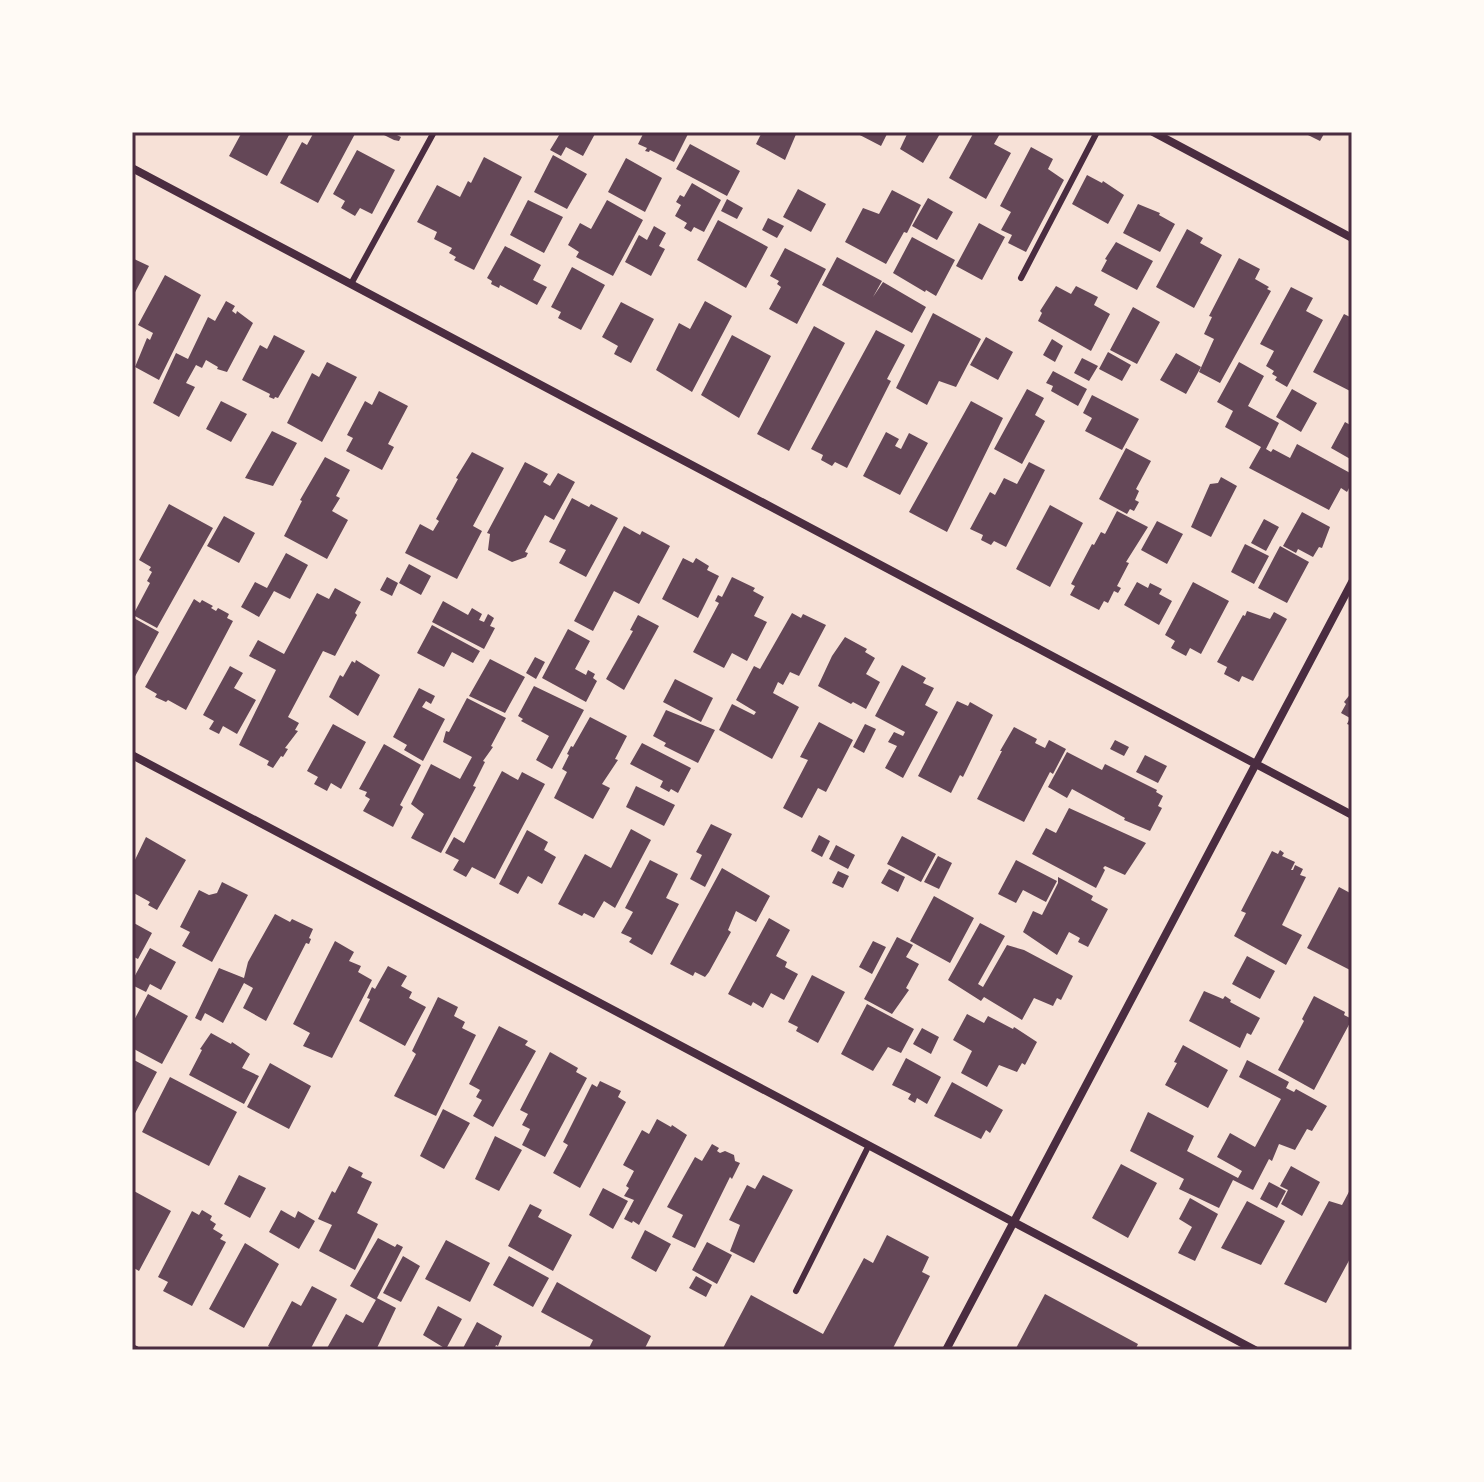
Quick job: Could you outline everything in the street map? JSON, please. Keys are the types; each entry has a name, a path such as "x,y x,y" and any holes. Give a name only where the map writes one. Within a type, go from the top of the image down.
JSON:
{"street":[{"path":"1153,132 1352,238"},
{"path":"132,168 1352,815"},
{"path":"946,1350 1352,582"},
{"path":"132,755 1255,1350"}],"lane":[{"path":"351,284 434,132"},
{"path":"1021,278 1097,132"},
{"path":"796,1291 869,1145"}],"building":[{"path":"242,132 284,132 289,135 267,176 229,156"},
{"path":"314,132 356,132 318,203 280,183 302,142 307,145"},
{"path":"378,132 398,132 397,135 401,137 399,141 394,140"},
{"path":"561,132 596,132 583,156 566,147 561,156 550,150"},
{"path":"644,132 689,132 674,162 650,150 645,151 647,148 638,144"},
{"path":"762,132 797,132 785,160 756,144"},
{"path":"854,132 888,132 881,146"},
{"path":"908,132 941,132 923,163 900,149"},
{"path":"974,132 1001,132 994,144 1011,153 986,199 949,178"},
{"path":"1302,132 1325,132 1320,141"},
{"path":"690,144 740,171 727,196 676,169"},
{"path":"1031,147 1053,159 1048,169 1064,180 1026,252 1008,243 1012,235 1001,230 1011,212 1000,206"},
{"path":"357,150 395,170 372,214 360,208 355,216 341,208 345,201 333,194"},
{"path":"553,155 587,174 567,209 534,192"},
{"path":"484,157 522,177 474,270 454,260 456,257 449,253 452,248 434,239 437,232 417,222 437,185 460,197"},
{"path":"626,158 662,178 645,212 608,192"},
{"path":"1087,175 1124,195 1108,224 1072,204"},
{"path":"692,183 721,200 704,232 694,227 691,232 684,228 687,223 675,216 681,205 676,202 680,195 684,197"},
{"path":"798,189 826,204 811,232 783,217"},
{"path":"892,190 921,205 886,264 845,242 863,208 879,214"},
{"path":"928,198 953,212 937,240 912,226"},
{"path":"727,199 743,208 737,219 721,211"},
{"path":"528,200 563,217 544,253 510,235"},
{"path":"607,200 643,220 613,276 576,257 579,252 568,245 580,223 591,229"},
{"path":"1138,204 1160,213 1175,224 1160,252 1123,233"},
{"path":"768,218 784,226 777,238 762,230"},
{"path":"718,220 768,247 746,288 697,260"},
{"path":"979,223 1005,237 982,280 956,266"},
{"path":"654,226 666,233 659,246 665,249 651,276 625,262 639,235 647,240"},
{"path":"1187,229 1203,238 1200,243 1222,255 1194,308 1156,287"},
{"path":"912,237 955,260 936,296 893,273"},
{"path":"1116,242 1153,261 1137,290 1101,271"},
{"path":"505,246 541,265 533,280 547,287 537,305 500,285 499,288 491,284 492,281 487,278"},
{"path":"785,248 826,269 797,324 769,309 781,287 777,284 779,281 770,276"},
{"path":"837,257 882,281 873,297 883,282 926,307 912,333 822,285"},
{"path":"132,258 149,266 132,298"},
{"path":"1239,258 1260,269 1255,279 1271,291 1220,383 1199,372 1214,339 1204,334 1212,317 1209,316"},
{"path":"572,267 605,285 581,330 558,318 561,312 551,307"},
{"path":"165,275 201,295 159,380 135,367 147,338 150,340 153,333 138,325"},
{"path":"1056,286 1071,294 1076,286 1098,297 1094,305 1110,314 1091,351 1038,321 1040,311"},
{"path":"1291,287 1313,298 1306,311 1323,320 1287,387 1275,380 1274,371 1266,366 1274,351 1260,344"},
{"path":"226,301 235,306 232,311 236,314 237,311 253,323 227,372 206,360 202,368 196,365 186,383 195,387 179,417 153,403 176,353 188,359 208,317 215,321"},
{"path":"705,301 732,316 692,392 656,370 679,323 690,329"},
{"path":"621,302 654,319 631,363 614,354 618,346 602,337"},
{"path":"1133,307 1160,322 1137,364 1110,350"},
{"path":"933,313 981,339 956,387 939,381 927,405 896,388"},
{"path":"1344,314 1352,318 1352,392 1313,372"},
{"path":"814,326 845,343 789,451 757,434"},
{"path":"876,330 905,345 887,379 891,381 847,468 835,462 832,466 821,460 823,455 811,449"},
{"path":"274,335 305,351 278,398 274,399 242,380 260,345 267,349"},
{"path":"732,335 771,356 739,418 701,395"},
{"path":"986,337 1013,352 998,380 970,365"},
{"path":"1052,339 1063,346 1055,362 1043,355"},
{"path":"1108,352 1131,365 1122,381 1099,369"},
{"path":"1176,353 1201,367 1186,394 1160,380"},
{"path":"1082,358 1098,366 1089,381 1074,373"},
{"path":"327,362 357,377 322,442 287,423 312,373 319,377"},
{"path":"1239,362 1264,376 1248,406 1279,423 1266,449 1271,452 1273,449 1290,458 1297,444 1352,474 1347,492 1341,488 1329,510 1249,468 1261,447 1225,427 1233,411 1217,402"},
{"path":"1053,371 1087,389 1078,406 1051,391 1053,386 1046,383"},
{"path":"1027,389 1044,398 1035,415 1045,421 1022,464 994,449"},
{"path":"1292,389 1317,403 1301,432 1276,417"},
{"path":"379,391 408,406 388,444 394,447 382,470 346,451 353,438 347,435 365,401 372,405"},
{"path":"1092,395 1139,419 1122,450 1085,431 1092,418 1083,413"},
{"path":"221,401 247,414 231,442 206,429"},
{"path":"971,401 1003,418 947,532 909,512"},
{"path":"1345,422 1352,426 1352,460 1331,448"},
{"path":"272,431 297,443 273,486 245,478"},
{"path":"886,432 899,439 895,446 901,449 909,433 928,443 900,495 863,476"},
{"path":"1126,448 1151,461 1136,489 1139,491 1135,500 1139,502 1134,511 1130,509 1127,514 1099,499"},
{"path":"472,452 504,468 473,526 482,531 457,579 405,553 420,524 433,531 456,478"},
{"path":"325,457 350,470 332,511 348,520 327,559 284,536"},
{"path":"525,462 548,474 543,482 550,486 558,473 575,482 554,520 545,515 525,552 528,553 526,557 512,562 488,550 490,534 487,533"},
{"path":"1029,462 1045,470 1006,547 994,541 991,545 981,540 983,535 970,529 990,492 995,495 1004,478 1017,484"},
{"path":"1221,477 1237,486 1211,537 1191,527 1210,484 1218,483"},
{"path":"572,498 618,518 586,577 559,563 566,550 549,542"},
{"path":"169,504 213,528 157,628 133,615 150,583 147,581 152,572 149,570 151,567 139,560"},
{"path":"1050,505 1083,523 1050,587 1016,569"},
{"path":"1117,511 1148,527 1126,562 1129,563 1117,586 1121,588 1118,593 1114,591 1108,603 1104,601 1099,610 1070,595 1075,586 1071,584 1092,544 1101,532 1105,534"},
{"path":"1302,512 1330,527 1322,548 1319,547 1313,557 1283,546"},
{"path":"224,516 255,533 239,563 207,546"},
{"path":"1264,519 1279,527 1266,551 1251,543"},
{"path":"1157,521 1183,534 1167,564 1141,550"},
{"path":"624,526 640,535 642,531 670,546 639,604 614,591 593,631 574,621"},
{"path":"1245,544 1269,556 1254,584 1231,572"},
{"path":"1280,546 1309,562 1287,603 1258,588"},
{"path":"286,553 308,565 290,599 274,591 259,617 241,607 255,582 267,588"},
{"path":"683,558 693,563 696,558 709,566 707,570 719,576 698,618 662,599"},
{"path":"409,564 431,576 421,595 399,583"},
{"path":"387,577 398,583 392,596 380,590"},
{"path":"732,577 755,588 753,591 764,597 754,616 767,622 747,661 732,653 724,668 693,652 719,603 715,601 718,595 722,597"},
{"path":"1137,582 1148,588 1150,583 1162,589 1159,594 1172,601 1159,625 1124,605"},
{"path":"1193,582 1229,601 1201,654 1190,648 1186,656 1171,648 1175,641 1165,635"},
{"path":"335,588 361,602 355,613 357,615 335,656 323,651 288,717 299,723 295,730 298,731 273,768 267,765 269,761 239,745 276,670 249,656 258,640 284,654 317,593 329,599"},
{"path":"194,599 229,614 227,618 233,621 186,710 155,697 157,694 145,687"},
{"path":"443,601 468,615 472,608 482,614 479,620 484,622 488,614 494,618 490,626 495,628 484,649 432,622"},
{"path":"1247,611 1270,619 1274,612 1287,619 1253,681 1242,676 1239,682 1224,674 1227,667 1217,662"},
{"path":"792,613 801,618 803,614 826,625 799,676 790,672 783,685 778,682 773,693 799,707 772,759 719,730 732,704 754,715 756,712 736,700 754,666 760,669"},
{"path":"638,615 659,626 624,690 606,679 633,631 630,630"},
{"path":"132,617 159,632 132,682"},
{"path":"432,625 480,651 473,663 452,652 444,667 417,653"},
{"path":"568,629 590,641 575,669 586,675 588,670 595,674 593,678 597,681 586,702 542,678"},
{"path":"845,637 867,649 865,652 875,658 866,674 880,682 866,709 818,686"},
{"path":"535,657 545,662 536,679 526,673"},
{"path":"490,659 525,677 505,713 469,696"},
{"path":"356,660 380,675 358,716 329,697 340,675 343,677 352,661 355,663"},
{"path":"902,665 926,678 923,683 934,688 925,705 938,712 903,778 885,768 897,746 888,742 894,732 903,736 905,732 875,716"},
{"path":"230,666 243,673 234,688 256,700 237,734 223,726 219,734 209,729 214,721 203,715"},
{"path":"675,679 713,698 701,722 663,702"},
{"path":"534,686 584,710 552,769 536,760 549,736 521,721 523,719 518,716"},
{"path":"419,688 435,696 431,704 426,701 422,707 445,719 423,761 404,750 407,745 393,737"},
{"path":"1352,692 1352,726 1347,724 1350,718 1341,713 1346,704 1344,702"},
{"path":"467,698 506,718 483,761 473,786 476,787 441,853 411,838 424,814 411,804 431,764 460,779 472,757 443,742 446,731 449,732"},
{"path":"957,701 968,706 970,702 993,715 963,777 960,775 951,793 918,776"},
{"path":"666,710 715,730 698,763 664,746 666,743 653,736"},
{"path":"590,717 627,736 615,759 618,760 602,784 610,788 593,819 554,798 567,772 562,769 567,754"},
{"path":"819,722 853,740 826,792 818,788 802,818 783,808 808,760 800,757"},
{"path":"333,724 366,742 341,789 331,783 327,791 314,784 318,777 307,771"},
{"path":"865,724 876,729 864,753 853,747"},
{"path":"1014,727 1037,739 1035,743 1045,748 1049,740 1066,749 1024,822 977,799"},
{"path":"1115,740 1129,747 1124,756 1110,749"},
{"path":"642,743 691,768 678,793 660,787 663,781 630,764"},
{"path":"384,744 421,765 400,805 403,807 393,827 363,811 370,799 365,796 367,792 359,789"},
{"path":"1067,752 1102,770 1105,764 1157,790 1163,796 1158,806 1162,808 1150,831 1124,820 1072,789 1067,798 1048,787"},
{"path":"1145,755 1167,766 1158,783 1136,772"},
{"path":"502,771 518,780 522,772 545,784 495,879 472,867 466,877 453,870 459,860 445,853 454,837 464,843"},
{"path":"636,786 675,805 664,826 626,807"},
{"path":"1069,808 1146,843 1125,875 1105,866 1096,888 1032,854 1046,828 1056,833"},
{"path":"711,824 732,834 705,887 690,879 702,855 696,852"},
{"path":"631,829 651,840 615,908 604,901 594,918 584,913 582,916 558,904 585,854 611,868"},
{"path":"527,830 548,842 544,850 556,857 542,884 528,876 518,894 499,884"},
{"path":"819,835 830,841 822,857 811,851"},
{"path":"902,836 936,854 921,882 887,864"},
{"path":"146,837 186,860 157,910 148,905 150,902 132,892 132,866"},
{"path":"836,845 855,855 848,869 829,859"},
{"path":"1280,850 1284,853 1282,856 1295,862 1291,870 1295,865 1303,869 1300,875 1306,877 1282,925 1302,935 1286,965 1234,936 1246,913 1241,911 1272,851 1278,854"},
{"path":"938,856 952,863 939,889 924,882"},
{"path":"650,860 678,874 666,898 679,904 652,955 629,942 632,938 621,933 633,912 625,908"},
{"path":"1016,860 1057,881 1046,902 1023,890 1016,903 998,894"},
{"path":"722,868 770,896 756,922 736,911 728,930 731,932 709,972 705,977 695,972 693,976 670,964"},
{"path":"889,869 905,877 898,892 881,883"},
{"path":"838,871 849,876 843,888 832,883"},
{"path":"1058,877 1093,896 1091,900 1108,909 1088,947 1069,932 1057,955 1023,932 1033,911 1042,915"},
{"path":"222,882 248,895 212,962 182,946 190,932 180,927 199,890 209,895 217,893"},
{"path":"1339,887 1352,894 1350,970 1307,948"},
{"path":"934,896 974,918 950,963 910,941"},
{"path":"275,914 313,929 309,944 306,943 266,1021 243,1008 253,988 244,983 223,1023 205,1013 201,1021 195,1018 219,968 244,978 248,962"},
{"path":"769,918 790,930 776,956 787,962 785,967 798,974 784,1000 771,993 763,1008 753,1002 751,1006 728,994"},
{"path":"132,922 152,933 138,959 132,956"},
{"path":"980,923 1005,936 978,984 983,987 1007,945 1024,950 1073,976 1061,1000 1057,998 1053,1006 1034,998 1022,1020 984,997 981,1001 948,980"},
{"path":"897,937 913,945 906,957 919,964 906,988 909,990 892,1014 864,999"},
{"path":"335,941 354,952 349,961 361,966 358,972 372,980 332,1058 303,1046 310,1033 293,1024"},
{"path":"873,941 886,947 872,974 859,967"},
{"path":"150,948 176,962 161,990 150,984 146,992 132,985 132,981"},
{"path":"1247,956 1275,971 1260,999 1232,984"},
{"path":"388,966 407,976 401,986 412,992 409,998 426,1007 405,1046 359,1021 370,999 367,998 372,987 375,989"},
{"path":"812,975 845,992 818,1043 796,1031 798,1027 788,1022"},
{"path":"1204,991 1223,999 1225,996 1230,1002 1260,1018 1251,1035 1247,1033 1240,1048 1189,1021"},
{"path":"148,994 188,1016 162,1064 132,1048 132,1024"},
{"path":"1314,996 1352,1019 1314,1090 1278,1070"},
{"path":"438,997 458,1007 454,1016 465,1022 462,1028 476,1035 436,1116 394,1096 416,1054 412,1051"},
{"path":"867,1004 914,1029 901,1053 888,1047 873,1071 841,1054"},
{"path":"967,1014 984,1023 988,1016 1014,1027 1037,1042 1025,1065 1022,1063 1017,1072 999,1065 987,1087 961,1073 972,1051 953,1040"},
{"path":"499,1026 528,1041 525,1045 536,1051 493,1127 473,1116 482,1100 476,1097 480,1090 469,1084"},
{"path":"922,1028 939,1037 931,1054 913,1044"},
{"path":"211,1033 250,1054 242,1068 259,1076 244,1104 189,1075"},
{"path":"1183,1045 1228,1070 1208,1108 1165,1085"},
{"path":"550,1052 578,1068 576,1072 587,1078 545,1157 522,1145 530,1129 522,1125 528,1114 520,1110"},
{"path":"906,1058 941,1077 927,1104 917,1098 915,1103 908,1099 911,1094 892,1085"},
{"path":"132,1059 157,1072 132,1119"},
{"path":"1247,1060 1289,1082 1286,1088 1294,1092 1296,1089 1327,1106 1312,1131 1307,1129 1295,1150 1279,1144 1253,1190 1233,1180 1219,1208 1179,1189 1184,1179 1130,1151 1148,1112 1194,1136 1187,1151 1238,1178 1242,1171 1217,1157 1230,1133 1255,1147 1281,1099 1239,1077"},
{"path":"270,1063 311,1086 289,1129 247,1107"},
{"path":"170,1077 237,1112 209,1166 142,1132"},
{"path":"600,1081 621,1091 618,1097 626,1102 580,1188 553,1173 568,1145 563,1142 592,1084 597,1087"},
{"path":"952,1082 1003,1110 990,1133 986,1130 981,1139 934,1116"},
{"path":"443,1109 470,1123 444,1169 420,1156"},
{"path":"657,1119 687,1135 639,1225 624,1219 634,1200 624,1196 634,1171 623,1165 642,1130 649,1134"},
{"path":"495,1136 522,1150 499,1191 475,1179"},
{"path":"712,1144 719,1148 717,1151 720,1153 725,1151 734,1155 735,1161 740,1163 695,1248 672,1237 683,1215 667,1207 695,1157 702,1161"},
{"path":"1121,1164 1157,1183 1128,1238 1092,1218"},
{"path":"349,1166 372,1182 357,1213 378,1224 355,1270 319,1251 332,1225 318,1219"},
{"path":"1291,1166 1320,1182 1302,1216 1281,1204 1288,1190 1280,1186"},
{"path":"239,1175 266,1188 250,1218 224,1204"},
{"path":"763,1175 793,1190 754,1263 730,1251 740,1225 729,1220 747,1185 755,1189"},
{"path":"1269,1182 1286,1191 1277,1208 1260,1199"},
{"path":"1352,1186 1352,1255 1326,1303 1284,1284 1329,1201 1342,1205"},
{"path":"603,1188 628,1201 613,1229 589,1215"},
{"path":"132,1190 171,1211 139,1271 132,1267"},
{"path":"1190,1198 1218,1214 1195,1261 1178,1253 1192,1227 1179,1219"},
{"path":"1247,1201 1285,1221 1261,1265 1221,1248"},
{"path":"530,1204 542,1210 538,1217 572,1235 553,1271 508,1246"},
{"path":"202,1210 212,1216 210,1220 216,1224 213,1229 223,1235 220,1239 226,1242 192,1306 163,1291 168,1282 158,1277 192,1211 199,1215"},
{"path":"281,1210 295,1218 298,1211 315,1221 299,1249 269,1232"},
{"path":"645,1230 671,1244 656,1272 631,1258"},
{"path":"887,1235 929,1257 922,1272 930,1276 892,1350 722,1350 751,1295 823,1334 864,1258 873,1263"},
{"path":"378,1238 395,1247 397,1244 403,1247 376,1300 350,1286"},
{"path":"446,1240 490,1263 470,1302 425,1279"},
{"path":"707,1242 732,1255 717,1284 692,1270"},
{"path":"245,1243 279,1264 244,1328 209,1309"},
{"path":"403,1256 420,1266 401,1302 383,1293"},
{"path":"509,1256 549,1278 533,1307 493,1285"},
{"path":"696,1276 712,1285 706,1297 689,1288"},
{"path":"557,1282 651,1336 644,1350 593,1350 589,1348 593,1340 541,1312"},
{"path":"312,1286 337,1299 310,1350 275,1350 268,1346 292,1301 301,1306"},
{"path":"1045,1294 1138,1344 1135,1350 1015,1350"},
{"path":"377,1298 396,1308 376,1350 326,1350 346,1314 363,1323"},
{"path":"438,1306 462,1319 446,1349 423,1335"},
{"path":"477,1322 502,1336 494,1350 462,1350"}]}
